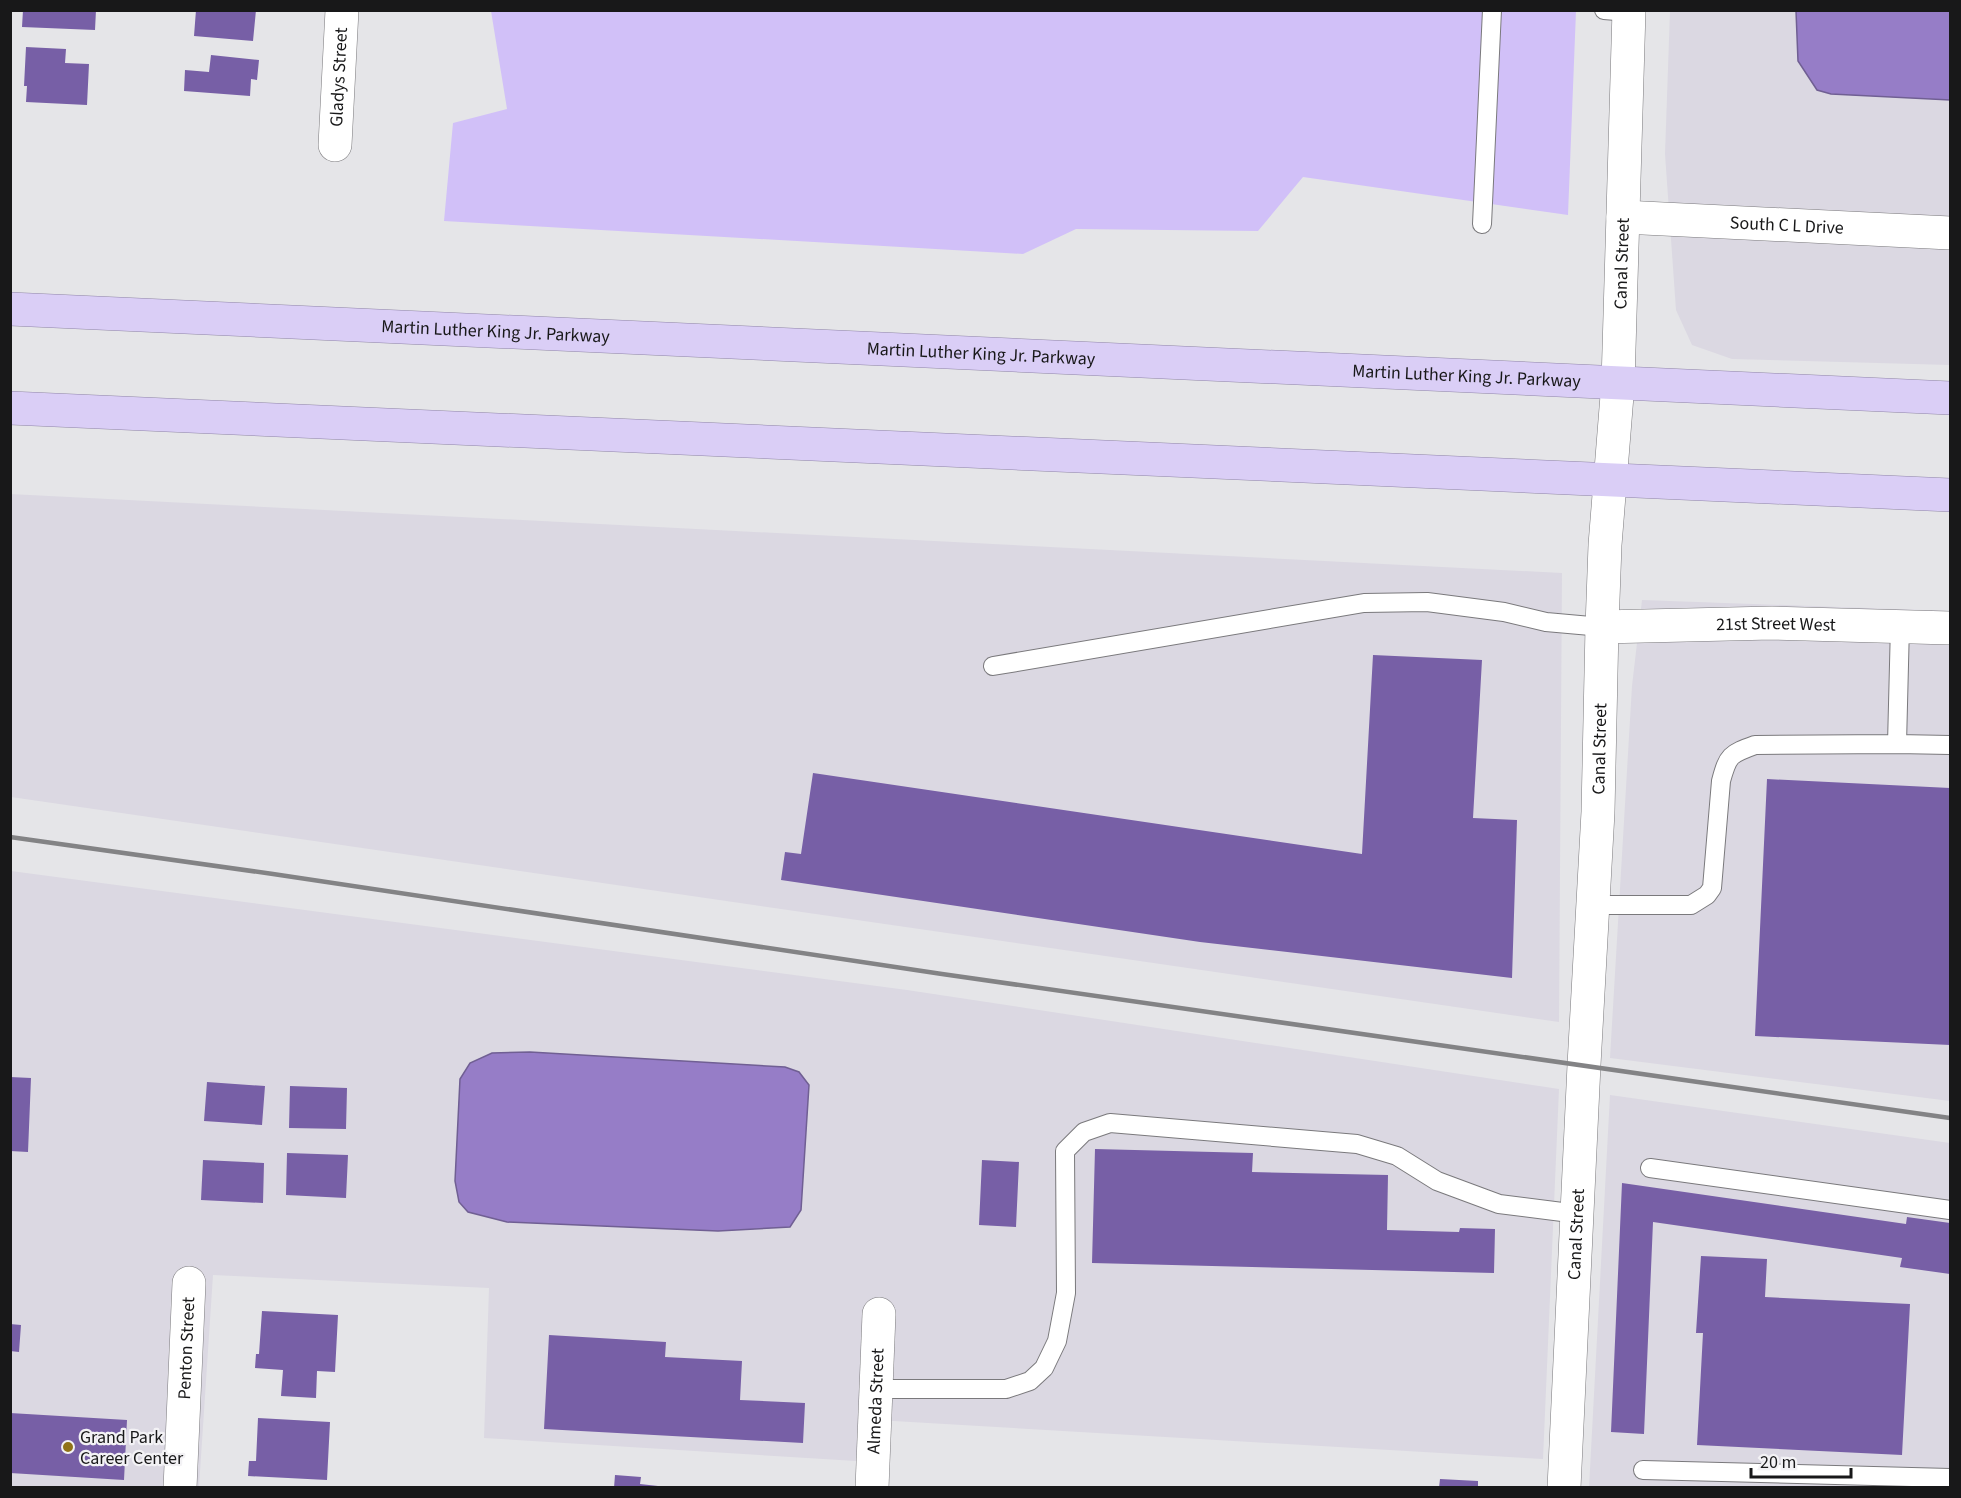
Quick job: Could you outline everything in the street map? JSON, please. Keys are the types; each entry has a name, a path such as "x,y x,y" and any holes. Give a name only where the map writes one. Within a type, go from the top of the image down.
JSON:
{"highway":[{"name":"Martin Luther King Jr. Parkway","path":"10,309 1950,398"},
{"path":"10,408 1950,495"}],"street":[{"name":"Gladys Street","path":"335,145 342,10"},
{"name":"Canal Street","path":"1564,1488 1598,812 1602,627 1618,383 1623,217 1620,11"},
{"name":"South C L Drive","path":"1623,217 1950,233"},
{"name":"21st Street West","path":"1602,627 1772,623 1950,628"},
{"name":"Penton Street","path":"180,1488 189,1283"},
{"name":"Almeda Street","path":"872,1488 879,1314"}],"lane":[{"path":"1482,224 1492,10"},
{"path":"993,666 1364,603 1427,602 1504,612 1546,622 1602,627"},
{"path":"1897,744 1900,625"},
{"path":"1593,905 1691,905 1707,895 1712,888 1721,781 1726,764 1733,753 1755,745 1950,745"},
{"path":"876,1389 1006,1389 1030,1381 1044,1368 1057,1341 1066,1293 1065,1150 1083,1132 1110,1123 1357,1144 1397,1156 1437,1181 1499,1204 1578,1214"},
{"path":"1650,1168 1950,1210"},
{"path":"1643,1470 1950,1478"}],"shaded area":[{"path":"491,11 1576,11 1568,215 1303,177 1258,231 1076,229 1023,254 444,221 453,123 507,109"},
{"path":"1670,11 1950,11 1950,365 1732,359 1692,345 1676,310 1665,154"},
{"path":"1796,11 1950,11 1950,100 1831,94 1817,90 1798,61"},
{"path":"10,494 1562,573 1559,1022 11,797"},
{"path":"1642,600 1950,611 1950,1101 1610,1058 1632,686"},
{"path":"11,871 907,990 1559,1089 1543,1459 859,1419 856,1461 484,1438 489,1288 213,1275 199,1487 11,1488"},
{"path":"530,1052 785,1067 799,1072 809,1085 801,1210 790,1227 718,1231 507,1222 468,1212 459,1202 455,1181 460,1079 470,1063 492,1053"},
{"path":"1610,1095 1950,1143 1950,1487 1589,1488"}],"building":[{"path":"23,10 96,10 95,30 22,27"},
{"path":"196,10 256,10 253,41 194,36"},
{"path":"26,47 66,49 65,63 89,64 87,105 26,102 27,86 24,86"},
{"path":"211,55 259,60 257,80 251,79 250,96 184,91 185,70 209,72"},
{"path":"1373,655 1482,660 1473,818 1517,820 1512,978 1200,942 781,880 785,852 801,854 813,773 1362,854"},
{"path":"1767,779 1950,788 1950,1045 1755,1036"},
{"path":"10,1077 31,1078 28,1152 10,1151"},
{"path":"207,1082 265,1086 262,1125 204,1121"},
{"path":"290,1086 347,1088 346,1129 289,1128"},
{"path":"1095,1149 1253,1153 1252,1172 1388,1175 1387,1230 1459,1232 1460,1228 1495,1229 1494,1273 1092,1263"},
{"path":"287,1153 348,1155 346,1198 286,1195"},
{"path":"203,1160 264,1163 263,1203 201,1200"},
{"path":"982,1160 1019,1162 1016,1227 979,1225"},
{"path":"1622,1183 1906,1224 1907,1217 1950,1223 1950,1274 1900,1267 1902,1258 1653,1222 1644,1434 1611,1432"},
{"path":"1701,1256 1767,1259 1765,1297 1910,1304 1902,1455 1697,1445 1703,1333 1696,1333"},
{"path":"262,1311 338,1315 335,1372 317,1371 316,1398 281,1396 283,1370 255,1368 256,1354 259,1354"},
{"path":"10,1324 21,1325 19,1352 10,1351"},
{"path":"549,1335 666,1342 665,1357 742,1361 740,1400 805,1403 803,1443 544,1429"},
{"name":"Grand Park Career Center","path":"10,1413 127,1420 124,1480 10,1473"},
{"path":"258,1418 330,1422 327,1480 248,1476 249,1461 256,1461"},
{"path":"615,1475 641,1477 640,1484 658,1486 658,1488 614,1488"},
{"path":"1440,1479 1478,1481 1478,1488 1439,1488"}],"railway":[{"path":"10,837 942,974 1950,1118"}],"place":[{"name":"Grand Park Career Center","path":"68,1447"}]}
